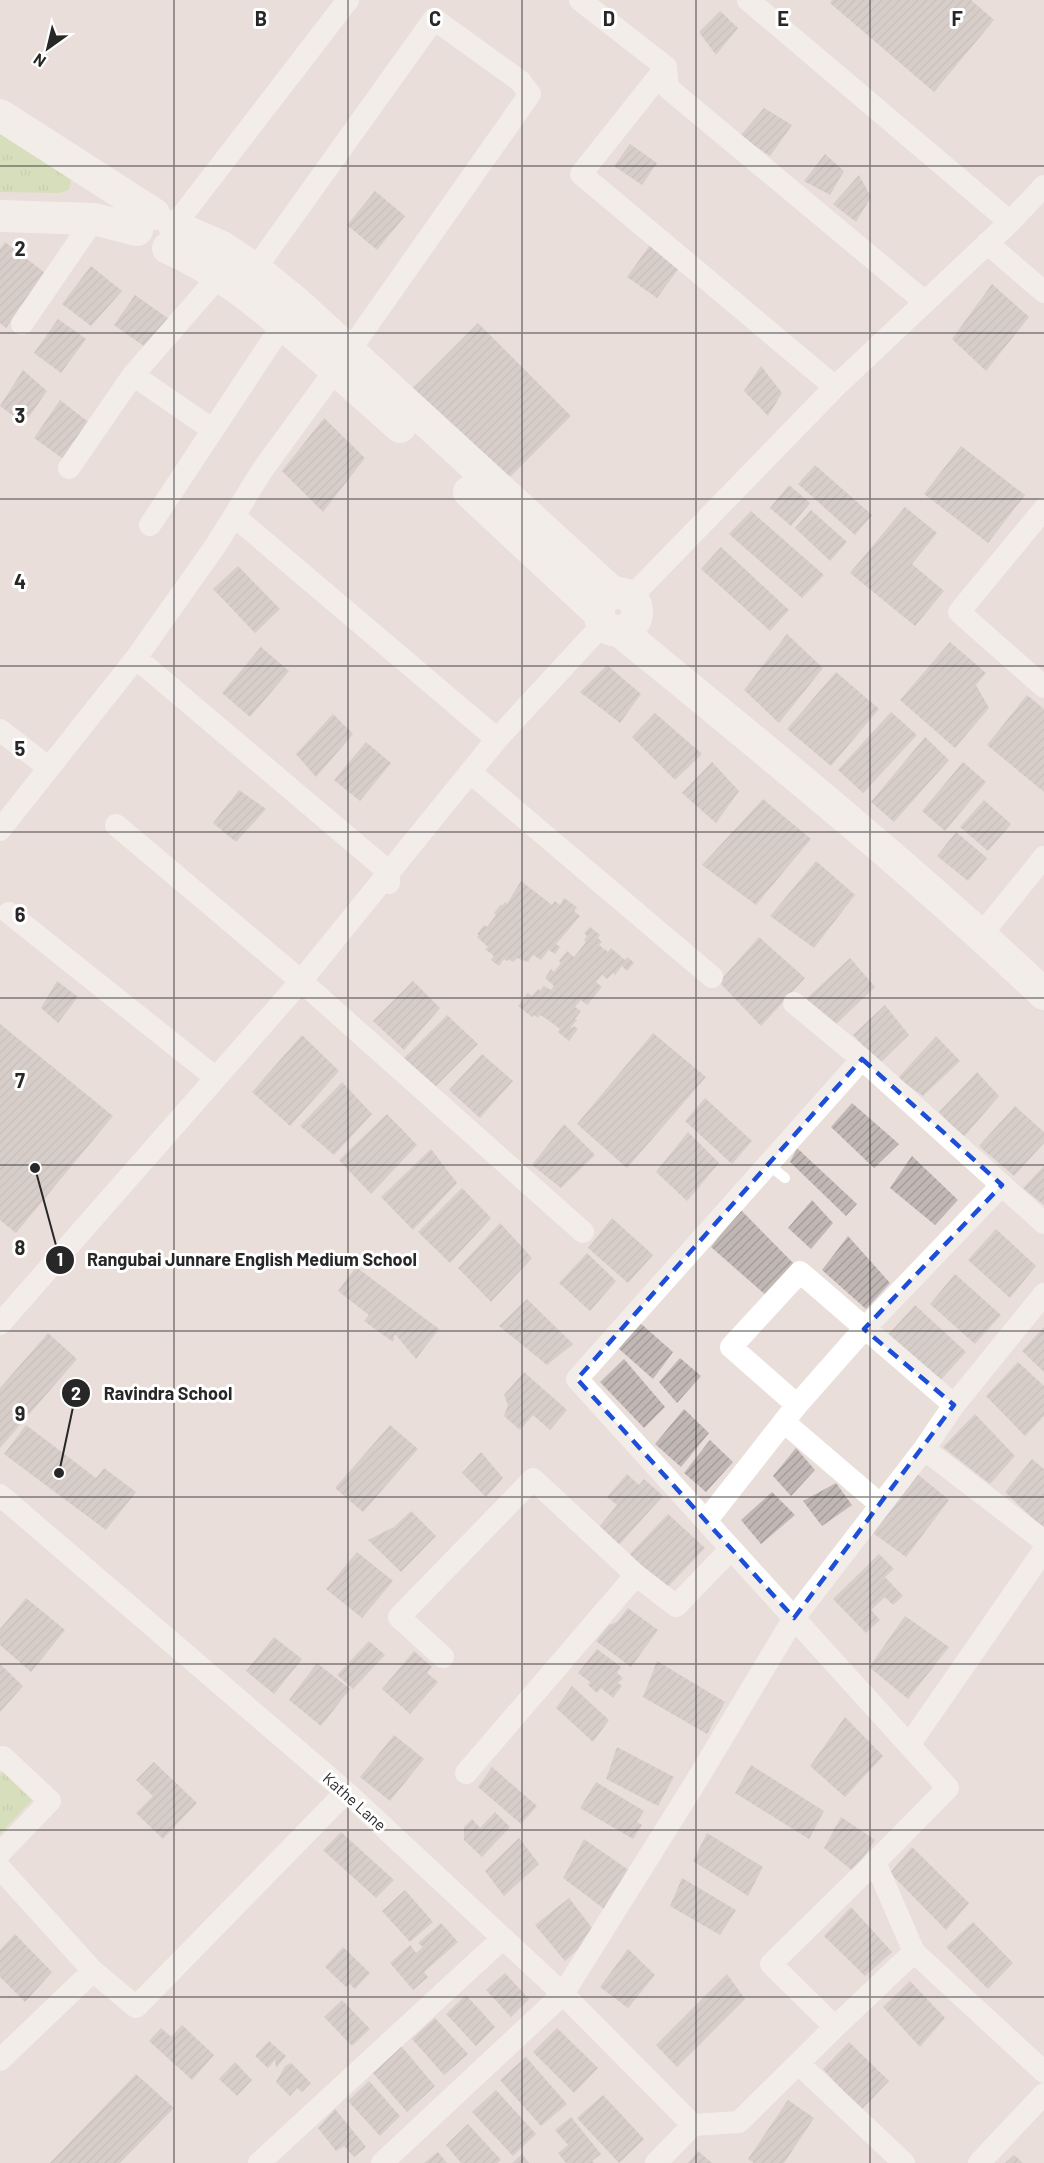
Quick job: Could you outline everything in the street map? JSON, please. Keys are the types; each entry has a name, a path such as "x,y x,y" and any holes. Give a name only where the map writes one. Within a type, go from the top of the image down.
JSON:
{"street":[{"path":"158,229 348,0"},
{"path":"580,0 666,67 668,88 925,302"},
{"path":"748,0 1010,222"},
{"path":"0,830 136,658 216,545 263,469 343,360 530,94 520,81 434,19 255,269"},
{"path":"666,67 581,174 835,387"},
{"path":"0,115 158,229 195,260 220,275 283,324 343,360"},
{"path":"0,1324 301,981 389,877 497,739 835,387 1010,222 1044,186"},
{"path":"0,216 94,219 158,229 222,247 255,269 343,360 617,612 987,928 1044,967"},
{"path":"22,324 94,219"},
{"path":"987,243 1044,292"},
{"path":"69,468 133,375 220,275"},
{"path":"150,525 283,324"},
{"path":"133,375 213,430"},
{"path":"1044,509 959,612 1044,687"},
{"path":"234,516 497,739"},
{"path":"136,658 389,877"},
{"path":"0,730 49,768"},
{"path":"470,772 712,977"},
{"path":"116,825 301,981 583,1232"},
{"path":"987,928 1044,857"},
{"path":"9,913 216,1078"},
{"path":"987,928 1044,994"},
{"path":"794,1003 862,1059 1044,1223"},
{"path":"835,2027 771,1964 948,1788 577,1379 777,1172 862,1059"},
{"path":"706,1521 791,1414 864,1329 1002,1185"},
{"path":"881,1505 791,1414 731,1347 800,1272 954,1405"},
{"path":"382,2163 563,1994 695,1783 794,1618 924,1449 954,1405 1044,1294"},
{"path":"924,1449 1044,1541"},
{"path":"443,1656 399,1617 533,1479 636,1575 676,1606 731,1549"},
{"name":"Kathe Lane","path":"0,1496 346,1792 563,1994 693,2126"},
{"path":"909,1745 1044,1550"},
{"path":"466,1773 636,1575"},
{"path":"0,1853 50,1801 1,1757"},
{"path":"0,1868 93,1971 136,2007 346,1792"},
{"path":"875,1862 914,1952 1044,2072"},
{"path":"259,2163 503,1938"},
{"path":"656,2163 693,2126 740,2122 914,1952"},
{"path":"0,2060 93,1971"},
{"path":"799,2064 904,2163"},
{"path":"979,2163 1044,2094"}],"highlighted area":[{"path":"862,1059 1002,1185 864,1329 954,1405 794,1618 577,1379"}],"green space":[{"path":"0,129 55,163 71,180 69,190 59,193 0,192"},
{"path":"3,1772 32,1800 0,1834 0,1776"}],"building":[{"path":"832,0 971,0 994,20 934,92 830,3"},
{"path":"720,11 738,28 716,55 699,32"},
{"path":"764,108 792,125 770,156 740,136"},
{"path":"630,144 657,163 642,185 614,166"},
{"path":"825,154 844,171 830,195 804,181"},
{"path":"859,175 871,197 856,222 833,204"},
{"path":"375,191 405,216 377,250 347,225"},
{"path":"5,242 45,273 6,328 0,323 0,249"},
{"path":"652,242 682,264 657,298 627,277"},
{"path":"91,266 122,291 91,326 62,304"},
{"path":"992,284 1029,317 986,371 952,339"},
{"path":"135,295 169,319 148,349 114,325"},
{"path":"58,319 86,339 61,373 34,353"},
{"path":"478,323 571,416 504,483 411,390"},
{"path":"761,366 782,393 768,416 744,391"},
{"path":"23,370 47,391 24,424 0,406"},
{"path":"60,400 91,424 66,461 34,438"},
{"path":"324,418 365,458 323,512 282,471"},
{"path":"961,446 1025,495 988,543 924,494"},
{"path":"815,465 872,515 855,535 798,484"},
{"path":"789,485 810,503 791,526 770,508"},
{"path":"905,507 937,533 912,564 944,591 915,626 850,573"},
{"path":"811,510 847,542 830,561 795,528"},
{"path":"751,511 824,575 802,598 729,534"},
{"path":"721,547 789,610 770,631 701,569"},
{"path":"238,566 280,609 255,633 213,589"},
{"path":"787,634 823,668 779,723 744,690"},
{"path":"950,642 986,673 976,685 989,708 955,748 900,700"},
{"path":"261,647 289,671 250,717 222,693"},
{"path":"607,665 641,694 620,723 580,692"},
{"path":"836,672 879,709 831,766 787,729"},
{"path":"1027,695 1044,709 1044,792 987,745"},
{"path":"891,712 917,735 863,793 838,770"},
{"path":"655,713 702,754 675,780 632,737"},
{"path":"333,714 353,734 316,777 296,754"},
{"path":"925,737 949,760 894,822 871,802"},
{"path":"366,742 391,763 360,801 334,780"},
{"path":"712,762 739,791 716,823 682,793"},
{"path":"963,762 986,782 945,831 922,811"},
{"path":"239,790 266,809 236,842 213,823"},
{"path":"763,799 811,839 756,905 702,865"},
{"path":"984,800 1011,824 988,851 960,827"},
{"path":"956,832 987,858 968,881 937,856"},
{"path":"816,861 855,895 814,948 770,916"},
{"path":"521,881 552,905 555,901 560,905 564,898 577,907 574,911 580,916 556,944 560,947 555,954 549,950 541,960 533,955 528,962 517,958 513,962 504,959 499,966 491,960 494,956 485,949 488,947 477,937 479,935 477,934 484,925 487,927 501,904 502,906 505,902 507,904"},
{"path":"590,927 600,935 598,938 602,942 599,945 608,952 611,948 625,960 628,957 634,963 627,971 622,966 615,975 613,973 607,979 602,975 596,982 602,987 587,1005 581,1000 575,1007 581,1011 571,1027 578,1029 569,1041 558,1032 560,1029 548,1020 540,1015 538,1018 534,1015 532,1017 518,1006 528,993 532,996 544,986 551,990 554,986 545,978 551,969 554,972 567,951 574,957 586,942 584,940 587,936 584,933"},
{"path":"759,937 805,978 761,1026 719,982"},
{"path":"850,958 875,987 832,1028 804,1001"},
{"path":"57,981 78,997 58,1023 41,1008"},
{"path":"413,981 440,1008 404,1050 373,1021"},
{"path":"885,1005 909,1035 880,1063 853,1035"},
{"path":"447,1015 478,1044 435,1087 403,1059"},
{"path":"0,1024 113,1116 16,1233 0,1220"},
{"path":"653,1033 706,1077 627,1168 577,1124"},
{"path":"302,1035 339,1071 290,1126 252,1092"},
{"path":"936,1036 960,1061 923,1096 898,1078"},
{"path":"482,1054 513,1081 480,1118 449,1090"},
{"path":"977,1072 999,1096 963,1138 939,1112"},
{"path":"342,1082 372,1114 334,1155 300,1126"},
{"path":"705,1098 752,1141 732,1164 685,1121"},
{"path":"852,1103 899,1144 874,1168 831,1127"},
{"path":"1015,1106 1044,1132 1044,1143 1014,1176 979,1146"},
{"path":"387,1114 417,1145 371,1194 339,1160"},
{"path":"564,1124 595,1155 561,1188 532,1165"},
{"path":"688,1132 719,1163 687,1201 656,1172"},
{"path":"797,1148 857,1204 846,1216 790,1162"},
{"path":"431,1149 457,1183 413,1230 381,1197"},
{"path":"912,1156 958,1200 935,1225 890,1188"},
{"path":"1044,1166 1044,1205 1023,1188"},
{"path":"462,1188 491,1218 450,1263 418,1232"},
{"path":"812,1200 833,1223 811,1249 788,1228"},
{"path":"740,1209 797,1267 769,1298 711,1247"},
{"path":"612,1218 653,1255 628,1283 588,1248"},
{"path":"500,1223 532,1258 491,1302 458,1268"},
{"path":"996,1229 1036,1266 1010,1298 968,1260"},
{"path":"848,1236 890,1283 866,1309 822,1270"},
{"path":"587,1253 616,1281 590,1311 559,1283"},
{"path":"356,1267 439,1329 416,1359 395,1334 393,1342 364,1321 369,1315 338,1291"},
{"path":"955,1274 1001,1315 975,1344 930,1304"},
{"path":"527,1299 573,1344 547,1365 499,1326"},
{"path":"915,1305 966,1352 939,1382 888,1335"},
{"path":"639,1322 673,1352 653,1379 618,1348"},
{"path":"1044,1327 1044,1372 1022,1351"},
{"path":"48,1333 77,1359 0,1448 0,1388"},
{"path":"680,1358 701,1376 677,1403 659,1382"},
{"path":"624,1359 665,1407 644,1428 600,1382"},
{"path":"1018,1362 1044,1386 1044,1416 1025,1436 986,1396"},
{"path":"524,1372 567,1410 550,1430 533,1415 520,1430 504,1416 508,1405 504,1395"},
{"path":"684,1409 709,1433 681,1467 655,1444"},
{"path":"975,1414 1015,1456 990,1484 943,1447"},
{"path":"26,1425 96,1478 104,1468 136,1492 106,1530 4,1454"},
{"path":"390,1425 418,1449 363,1512 335,1488"},
{"path":"710,1440 733,1462 706,1492 684,1473"},
{"path":"796,1448 815,1470 791,1496 773,1476"},
{"path":"481,1452 503,1478 486,1497 462,1473"},
{"path":"1032,1459 1044,1469 1044,1529 1005,1492"},
{"path":"916,1473 949,1500 906,1557 873,1533"},
{"path":"627,1474 639,1485 644,1479 663,1496 619,1545 599,1527 617,1505 607,1497"},
{"path":"836,1483 852,1505 822,1526 803,1501"},
{"path":"772,1492 795,1515 761,1544 741,1520"},
{"path":"411,1511 436,1536 401,1572 368,1540 394,1527"},
{"path":"668,1514 705,1548 664,1591 628,1556"},
{"path":"357,1552 393,1581 362,1618 326,1589"},
{"path":"879,1554 894,1569 885,1577 903,1596 893,1605 885,1597 871,1610 880,1620 866,1633 833,1599"},
{"path":"26,1598 65,1630 31,1672 0,1645 0,1629"},
{"path":"628,1608 658,1630 631,1667 596,1641 609,1625 617,1622"},
{"path":"905,1616 949,1647 908,1699 869,1667"},
{"path":"274,1637 302,1659 274,1694 246,1671"},
{"path":"369,1641 385,1655 353,1689 337,1675"},
{"path":"597,1649 621,1667 617,1673 623,1678 618,1683 622,1686 613,1698 601,1688 597,1693 588,1685 590,1682 578,1673"},
{"path":"414,1651 432,1667 427,1673 438,1682 410,1714 382,1689"},
{"path":"657,1661 725,1702 707,1734 643,1697"},
{"path":"317,1663 350,1689 321,1726 289,1700"},
{"path":"0,1664 23,1686 0,1712"},
{"path":"572,1686 609,1720 593,1742 556,1708"},
{"path":"845,1717 883,1756 845,1797 810,1766"},
{"path":"394,1735 424,1759 390,1801 360,1777"},
{"path":"617,1747 674,1777 658,1806 606,1779"},
{"path":"154,1762 197,1803 163,1839 136,1813 153,1796 136,1780"},
{"path":"751,1765 824,1811 809,1839 735,1793"},
{"path":"492,1767 537,1806 521,1824 478,1787"},
{"path":"596,1782 644,1811 637,1822 642,1825 633,1839 580,1808"},
{"path":"495,1812 510,1827 482,1857 464,1840 464,1827 472,1819 480,1828"},
{"path":"841,1817 875,1840 854,1872 824,1848"},
{"path":"341,1832 394,1880 376,1898 323,1850"},
{"path":"707,1833 763,1867 748,1896 693,1861"},
{"path":"519,1838 539,1864 504,1896 485,1871"},
{"path":"584,1839 630,1871 607,1911 563,1878"},
{"path":"912,1847 969,1903 946,1930 890,1873"},
{"path":"682,1878 736,1910 720,1935 670,1906"},
{"path":"405,1890 433,1922 410,1942 382,1911"},
{"path":"569,1898 596,1933 565,1961 535,1925"},
{"path":"851,1907 892,1952 865,1976 824,1936"},
{"path":"973,1922 1013,1963 988,1989 946,1947"},
{"path":"441,1923 458,1942 424,1972 428,1977 413,1990 390,1963 410,1945 416,1953 423,1947 418,1943"},
{"path":"15,1934 52,1972 25,2002 0,1977 0,1950"},
{"path":"343,1947 370,1973 355,1989 350,1984 346,1987 325,1967"},
{"path":"628,1949 655,1975 628,2008 600,1987"},
{"path":"505,1973 529,1999 511,2017 486,1990"},
{"path":"727,1974 745,1999 677,2067 656,2045"},
{"path":"910,1981 945,2018 920,2047 883,2007"},
{"path":"466,1995 495,2027 476,2046 446,2014"},
{"path":"342,2000 370,2029 352,2046 324,2017"},
{"path":"435,2018 468,2054 444,2075 412,2039"},
{"path":"182,2025 214,2055 192,2080 149,2041 161,2028 171,2037"},
{"path":"557,2028 598,2068 574,2093 533,2052"},
{"path":"269,2041 286,2056 276,2068 275,2060 268,2068 255,2056"},
{"path":"849,2042 889,2081 861,2110 823,2069"},
{"path":"401,2046 435,2086 407,2112 372,2072"},
{"path":"526,2057 567,2104 541,2126 500,2080"},
{"path":"235,2062 252,2080 237,2096 219,2079"},
{"path":"291,2063 311,2083 302,2092 297,2088 290,2096 276,2082 285,2066"},
{"path":"136,2074 174,2108 120,2163 50,2163"},
{"path":"369,2081 400,2116 380,2136 348,2101"},
{"path":"496,2090 536,2134 513,2156 472,2112"},
{"path":"603,2095 644,2139 619,2163 577,2118"},
{"path":"788,2100 814,2118 784,2163 754,2163 748,2159"},
{"path":"335,2109 366,2147 354,2157 344,2146 336,2151 318,2128"},
{"path":"571,2117 601,2154 592,2161 594,2163 566,2163 558,2153 568,2145 555,2130"},
{"path":"468,2124 501,2160 497,2163 461,2163 446,2145"},
{"path":"698,2151 712,2163 688,2163"},
{"path":"438,2152 447,2163 424,2163"},
{"path":"522,2154 529,2163 512,2163"},
{"path":"1014,2155 1023,2163 1005,2163"}],"place":[{"name":"Rangubai Junnare English Medium School","path":"35,1168"},
{"name":"Ravindra School","path":"59,1473"}]}
